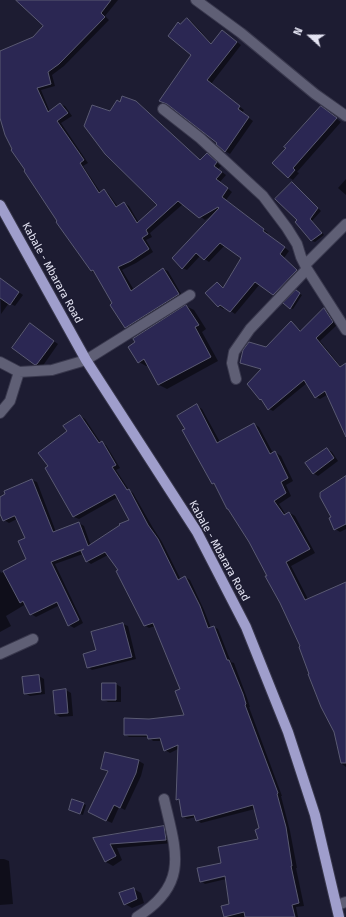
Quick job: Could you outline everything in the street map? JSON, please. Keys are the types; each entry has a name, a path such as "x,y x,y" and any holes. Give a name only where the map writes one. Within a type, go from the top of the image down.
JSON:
{"main road":[{"name":"Kabale - Mbarara Road","path":"0,205 86,360 197,532 246,627 288,732 315,815 342,904 339,917"}],"street":[{"path":"196,0 241,33 315,94 346,116"},
{"path":"164,109 216,152 263,196 288,228 297,244 306,267 346,330"},
{"path":"236,379 232,363 234,352 250,329 346,224"},
{"path":"0,362 19,372 52,370 86,360 190,295"},
{"path":"0,413 10,401 19,372"},
{"path":"0,654 33,639"},
{"path":"137,917 149,909 166,892 174,875 176,852 164,800"}],"building":[{"path":"16,0 111,0 101,13 105,17 59,64 48,72 51,84 37,88 48,112 60,103 68,113 57,121 84,160 80,163 99,193 104,189 116,207 124,202 137,223 157,205 105,154 84,126 92,105 110,111 117,100 120,102 122,96 136,101 200,160 207,153 217,162 214,166 222,172 216,179 228,188 222,197 285,247 280,254 297,270 273,295 255,282 230,312 220,305 218,307 205,293 217,282 223,288 241,258 220,243 204,260 196,253 182,269 172,258 219,208 218,207 199,218 178,201 146,230 148,234 142,238 149,249 131,261 118,267 131,291 163,268 179,294 125,328 110,305 112,303 93,270 91,271 56,222 57,221 11,150 12,149 5,135 0,118 0,51 33,37 43,26"},
{"path":"187,18 211,44 222,30 237,42 207,80 240,106 238,109 249,117 225,152 216,144 217,143 167,104 159,101 191,55 168,36 178,22 180,24"},
{"path":"321,106 337,118 293,168 295,170 288,178 272,163 286,148 284,147"},
{"path":"292,182 318,208 310,219 322,233 311,241 295,222 297,220 275,199"},
{"path":"0,278 19,292 10,305 0,298"},
{"path":"296,290 300,293 290,309 283,303"},
{"path":"186,305 199,325 195,327 211,357 158,385 144,359 138,363 128,347 135,342 133,339"},
{"path":"324,308 333,322 316,338 340,367 346,363 346,437 325,391 315,398 304,380 268,410 261,399 260,400 247,384 261,369 240,363 243,350 249,342 266,347 291,321 300,331"},
{"path":"30,323 54,341 35,365 12,348"},
{"path":"197,404 217,443 254,423 270,454 275,451 288,478 281,482 286,493 274,501 284,515 289,512 310,549 286,562 305,600 346,582 346,763 341,763 334,732 321,707 308,674 299,647 300,646 280,603 265,576 267,576 249,542 227,509 214,483 212,484 182,430 185,429 177,416"},
{"path":"80,415 99,443 102,441 116,465 112,467 127,490 129,489 148,525 158,539 178,580 185,576 200,606 208,628 214,626 227,660 229,660 243,694 245,705 278,793 277,794 286,827 291,866 299,903 292,905 295,917 245,917 244,912 224,917 221,906 229,904 225,876 200,882 197,868 221,863 218,847 258,839 255,830 259,828 253,805 196,821 194,815 182,817 179,799 176,800 178,745 164,751 160,738 148,739 147,735 124,735 124,718 149,719 184,715 175,691 180,689 153,623 144,626 116,571 118,570 105,552 86,562 81,551 84,549 51,562 79,620 68,626 57,602 30,615 23,601 20,603 3,571 26,559 18,541 25,538 15,516 3,521 0,514 0,497 5,494 4,491 32,479 53,532 79,522 88,546 120,525 119,524 129,520 115,494 73,517 45,468 48,466 38,453 67,431 63,426"},
{"path":"327,448 334,458 313,474 305,463"},
{"path":"346,476 346,524 334,530 329,518 331,517 320,497 320,493"},
{"path":"123,623 132,657 87,668 83,654 96,650 91,632"},
{"path":"39,675 41,692 24,694 22,677"},
{"path":"102,683 116,683 116,700 102,700"},
{"path":"66,689 68,713 55,714 53,691"},
{"path":"105,752 139,760 136,773 120,808 114,805 106,821 88,812 108,771 101,769"},
{"path":"72,799 84,803 80,814 69,810"},
{"path":"164,826 166,840 110,844 116,856 105,862 93,838"},
{"path":"134,888 137,899 124,905 119,893"}]}
